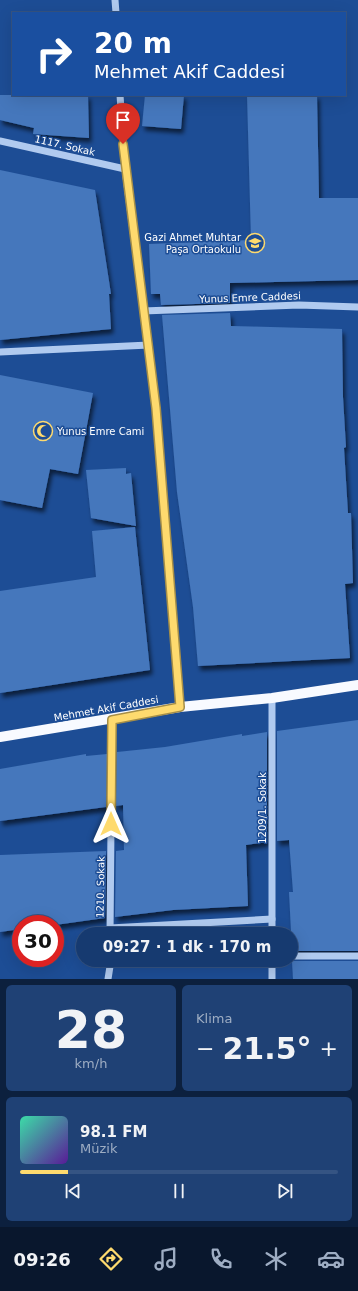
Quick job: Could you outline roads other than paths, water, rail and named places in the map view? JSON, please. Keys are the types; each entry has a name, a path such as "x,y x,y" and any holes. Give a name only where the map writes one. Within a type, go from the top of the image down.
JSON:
{"main road":[{"name":"Mehmet Akif Caddesi","path":"0,737 112,720 180,707 272,698 358,685"}],"street":[{"path":"115,0 116,12"},
{"path":"120,96 125,169 156,408 180,707"},
{"name":"1117. Sokak","path":"0,141 125,169"},
{"name":"Yunus Emre Caddesi","path":"143,311 298,305 358,307"},
{"path":"0,352 149,345"},
{"name":"1209/1. Sokak","path":"272,698 272,927"},
{"name":"1210. Sokak","path":"110,927 112,720"},
{"path":"164,927 272,919"},
{"path":"298,956 358,956"},
{"path":"108,979 110,967"},
{"path":"272,967 272,979"}],"place":[{"name":"Gazi Ahmet Muhtar Paşa Ortaokulu","path":"255,243"},
{"name":"Yunus Emre Cami","path":"43,431"}]}
